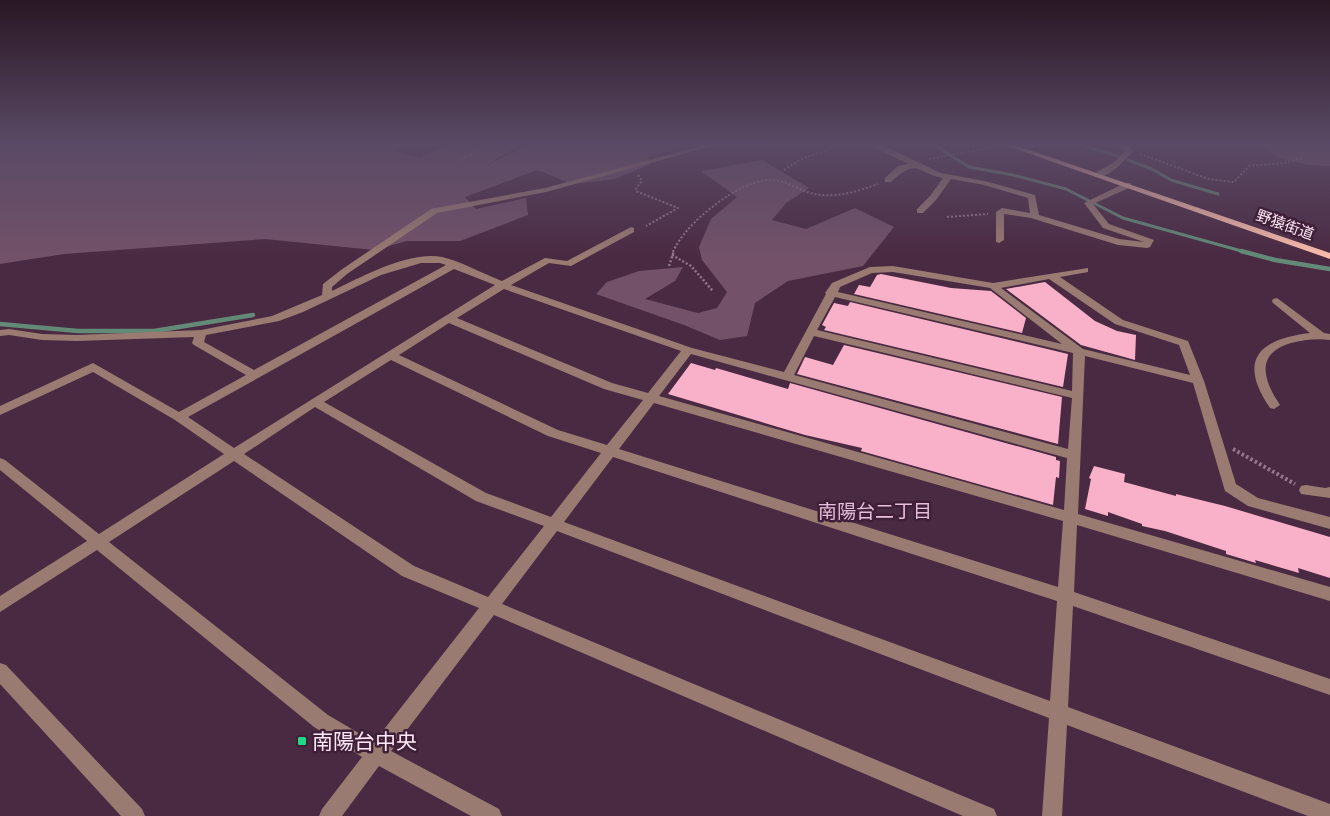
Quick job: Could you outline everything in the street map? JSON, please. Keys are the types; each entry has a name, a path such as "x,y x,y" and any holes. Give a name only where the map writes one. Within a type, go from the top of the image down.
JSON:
{"main road":[{"name":"野猿街道","path":"1118,181 1330,256"},
{"name":"野猿街道","path":"1123,181 1330,249"}],"street":[{"path":"326,296 327,286 344,272 434,211 546,190 579,181"},
{"path":"920,211 926,208 930,198 947,181"},
{"path":"974,181 1032,197 1034,216"},
{"path":"999,240 999,214 1002,212 1034,216 1118,242 1147,245 1149,240 1106,226 1091,201 1128,185"},
{"path":"0,605 99,543 315,402 503,285 548,260 568,264 631,230"},
{"path":"0,333 9,332 42,337 77,338 202,333 275,319 378,273 420,260 441,260 455,264 503,285 688,350 1074,455"},
{"path":"179,417 455,264"},
{"path":"787,377 830,293 836,285 870,270 893,269 993,286 1085,270"},
{"path":"1051,276 1119,322 1184,343 1198,381 1230,487 1253,502 1330,524"},
{"path":"993,286 1079,351"},
{"path":"830,293 1079,351 1198,381"},
{"path":"1277,301 1325,336"},
{"path":"449,319 608,386 1070,517 1330,594"},
{"path":"811,332 1078,396"},
{"path":"202,333 198,342 254,375"},
{"path":"1274,405 1262,385 1260,374 1261,358 1268,350 1281,342 1313,334 1325,336"},
{"path":"329,816 688,350"},
{"path":"1052,816 1078,396 1079,351"},
{"path":"391,355 553,433 1066,596 1330,687"},
{"path":"0,411 93,367 179,417 408,571 987,816"},
{"path":"315,402 481,497 1059,711 1330,814"},
{"path":"0,463 321,721 376,754 492,816"},
{"path":"1306,490 1328,494 1330,492"},
{"path":"0,671 135,816"}],"path":[{"path":"641,181 636,191 678,208 646,226"},
{"path":"670,266 672,255 679,240 694,224 728,196 761,181"},
{"path":"773,181 782,182 813,193 839,195 885,181"},
{"path":"1221,181 1235,181"},
{"path":"947,217 999,214"},
{"path":"672,255 692,266 713,292"},
{"path":"1215,438 1306,490"}],"shaded area":[{"path":"0,181 507,181 465,197 476,209 526,198 528,215 460,241 407,241 374,250 265,239 64,254 0,264"},
{"path":"565,181 597,181 572,184"},
{"path":"715,181 797,181 809,188 786,203 772,220 806,229 855,208 894,227 863,266 788,281 755,303 747,336 720,340 684,325 596,294 607,282 639,271 683,267 675,281 645,299 698,313 717,308 727,292 702,260 699,247 711,219 737,197"}],"building":[{"path":"881,274 951,288 991,291 1026,318 1022,333 854,294 859,285 870,287 877,275"},
{"path":"1045,282 1095,321 1117,331 1136,335 1135,360 1081,345 1006,289"},
{"path":"850,302 1068,354 1063,387 824,330 826,327 822,325 834,303 848,306"},
{"path":"844,345 1062,397 1058,444 797,374 805,357 833,365"},
{"path":"691,363 715,370 716,368 788,389 790,383 1056,457 1056,460 1060,461 1059,478 1056,477 1053,505 861,451 862,448 805,435 668,394"},
{"path":"1094,466 1125,474 1124,482 1176,496 1176,494 1225,506 1330,537 1330,578 1298,568 1299,573 1255,560 1256,563 1165,531 1142,526 1142,524 1108,512 1108,516 1085,509 1091,479 1089,478"}],"waterway":[{"path":"1036,181 1066,189 1123,218 1245,252"},
{"path":"1175,181 1218,194"},
{"path":"1241,251 1275,260 1330,269"},
{"path":"0,324 78,331 154,331 253,315"}],"place":[{"name":"南陽台中央","path":"302,741"}],"district":[{"name":"南陽台二丁目","path":"875,511"}]}
